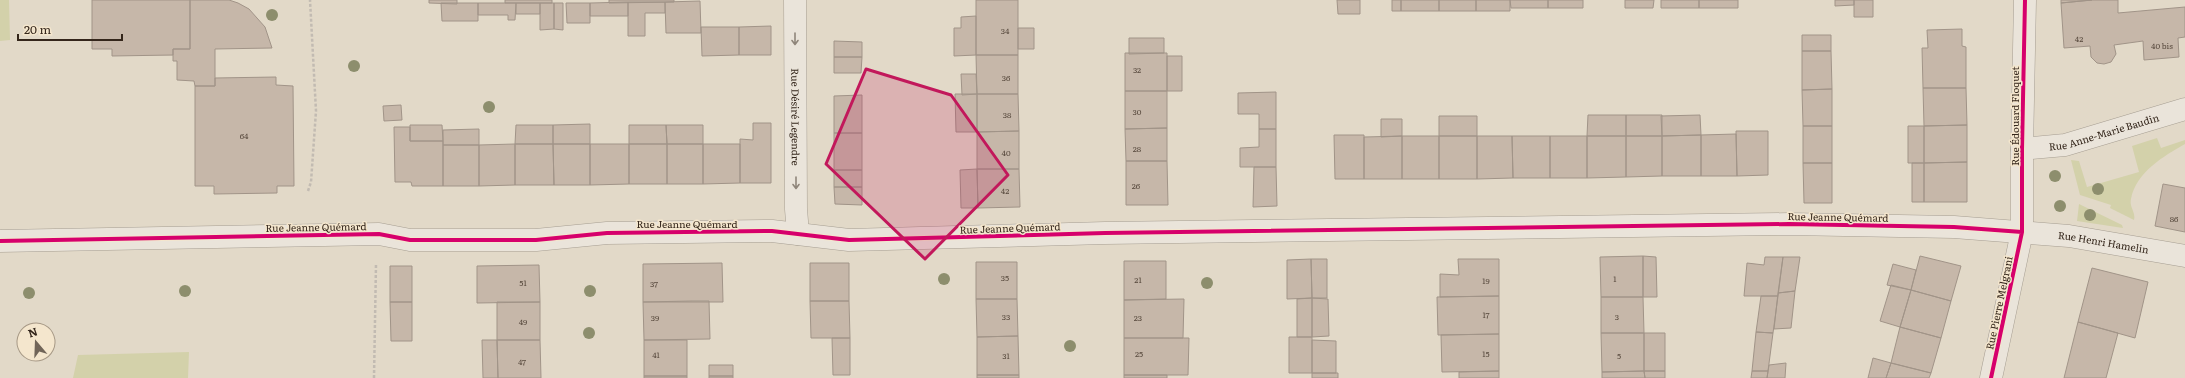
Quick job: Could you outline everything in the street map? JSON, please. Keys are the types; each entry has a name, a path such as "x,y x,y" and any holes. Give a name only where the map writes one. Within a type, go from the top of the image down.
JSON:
{"street":[{"name":"Rue Désiré Legendre","path":"795,0 796,209 798,234"},
{"name":"Rue Édouard Floquet","path":"2022,232 2025,0"},
{"name":"Rue Anne-Marie Baudin","path":"2022,149 2065,145 2185,109"},
{"name":"Rue Jeanne Quémard","path":"0,241 379,234 410,240 536,240 607,233 772,231 849,240 1105,233 1789,224 1954,227 2022,232"},
{"name":"Rue Henri Hamelin","path":"2022,232 2069,236 2185,256"},
{"name":"Rue Pierre Melgrani","path":"1991,378 2022,232"}],"path":[{"path":"308,191 311,182 316,111 310,0"},
{"path":"371,264 377,264 374,378"}],"highlighted area":[{"path":"866,69 951,95 1008,175 925,259 826,164"}],"shaded area":[{"path":"0,0 9,0 10,40 0,41"},
{"path":"2157,138 2161,148 2185,140 2185,144 2152,166 2139,181 2134,189 2131,199 2134,220 2110,208 2111,205 2080,195 2071,160 2079,161 2087,187 2139,172 2132,146"},
{"path":"2079,204 2122,225 2123,228 2077,221"},
{"path":"189,352 188,378 73,378 78,355"}],"building":[{"path":"92,0 190,0 190,49 173,49 173,55 112,56 112,49 92,49"},
{"path":"190,0 229,0 249,9 265,27 272,48 215,49 215,86 195,86 194,81 177,80 177,61 173,61 173,49 190,49"},
{"path":"429,0 457,0 457,4 429,3"},
{"path":"505,0 552,0 552,3 505,3"},
{"path":"609,0 674,0 674,2 609,3"},
{"path":"976,0 1018,0 1018,55 976,55"},
{"path":"1337,0 1360,0 1360,14 1338,14"},
{"path":"1392,0 1401,0 1401,11 1392,11"},
{"path":"1401,0 1439,0 1439,11 1401,11"},
{"path":"1439,0 1476,0 1476,11 1439,11"},
{"path":"1476,0 1510,0 1510,11 1476,11"},
{"path":"1510,0 1548,0 1548,8 1511,8"},
{"path":"1548,0 1583,0 1583,8 1548,8"},
{"path":"1625,0 1654,0 1653,8 1625,8"},
{"path":"1661,0 1699,0 1699,8 1661,8"},
{"path":"1699,0 1738,0 1738,8 1699,8"},
{"path":"1835,0 1854,0 1854,5 1835,6"},
{"path":"1854,0 1873,0 1873,17 1854,17"},
{"path":"2061,0 2092,0 2061,3"},
{"path":"2092,0 2118,0 2118,13 2185,7 2185,37 2178,38 2179,57 2144,60 2143,41 2114,45 2116,54 2111,62 2104,64 2097,63 2091,57 2090,46 2064,48 2061,3"},
{"path":"700,1 701,33 666,33 665,2"},
{"path":"628,2 665,2 665,13 645,13 645,36 628,36"},
{"path":"628,2 628,16 590,16 590,3"},
{"path":"441,3 478,3 478,21 442,21"},
{"path":"478,3 516,3 515,20 508,20 508,15 478,15"},
{"path":"516,3 540,3 540,14 516,14"},
{"path":"540,3 554,3 554,29 540,30"},
{"path":"554,3 563,3 563,30 554,29"},
{"path":"566,3 590,3 590,23 567,23"},
{"path":"976,16 976,55 954,56 954,28 961,28 961,17"},
{"path":"771,26 771,55 739,55 739,27"},
{"path":"701,27 739,27 739,55 702,56"},
{"path":"1018,28 1034,28 1034,49 1018,49"},
{"path":"1962,29 1962,46 1966,47 1966,88 1923,88 1922,48 1928,48 1927,30"},
{"path":"1802,35 1831,35 1831,51 1802,51"},
{"path":"1129,38 1164,38 1164,53 1129,54"},
{"path":"834,41 862,42 862,57 834,57"},
{"path":"1802,51 1831,51 1832,89 1802,90"},
{"path":"1125,53 1167,53 1167,91 1125,91"},
{"path":"976,55 1018,55 1018,94 977,94"},
{"path":"1167,56 1182,56 1182,91 1167,91"},
{"path":"834,57 862,57 861,73 834,73"},
{"path":"961,74 976,74 977,94 962,95"},
{"path":"276,77 276,85 293,86 294,186 277,186 277,193 214,194 214,186 195,186 195,86 215,86 215,78"},
{"path":"1923,88 1966,88 1967,125 1924,126"},
{"path":"1832,89 1832,126 1803,126 1802,90"},
{"path":"1125,91 1167,91 1167,128 1125,129"},
{"path":"1276,92 1276,129 1259,129 1259,114 1238,114 1238,93"},
{"path":"955,94 977,94 977,132 956,132"},
{"path":"977,94 1018,94 1019,131 977,132"},
{"path":"862,95 862,133 834,133 834,96"},
{"path":"401,105 402,120 384,121 383,106"},
{"path":"1588,115 1626,115 1626,136 1587,136"},
{"path":"1626,115 1662,115 1662,136 1626,136"},
{"path":"1700,115 1701,135 1662,136 1661,116"},
{"path":"1439,116 1477,116 1477,136 1439,136"},
{"path":"1381,119 1402,119 1402,136 1381,137"},
{"path":"753,123 771,123 771,183 740,183 740,139 753,140"},
{"path":"590,124 590,144 553,144 553,125"},
{"path":"410,125 442,125 443,141 410,141"},
{"path":"516,125 553,125 553,144 515,144"},
{"path":"629,125 666,125 667,144 629,144"},
{"path":"666,125 703,125 703,144 667,144"},
{"path":"1967,125 1967,162 1924,163 1924,126"},
{"path":"1803,126 1832,126 1832,163 1803,163"},
{"path":"1908,126 1924,126 1924,163 1908,163"},
{"path":"394,127 410,127 410,141 443,141 443,186 412,186 411,182 395,182"},
{"path":"1167,128 1167,161 1126,161 1125,129"},
{"path":"479,129 479,145 443,145 443,130"},
{"path":"1259,129 1276,129 1276,167 1240,167 1240,148 1259,147"},
{"path":"1019,131 1019,169 977,169 977,132"},
{"path":"1736,131 1768,131 1768,175 1737,176"},
{"path":"834,133 862,133 862,170 834,170"},
{"path":"1736,134 1737,176 1701,176 1701,135"},
{"path":"1334,135 1364,135 1364,179 1335,179"},
{"path":"1701,135 1701,176 1662,176 1662,136"},
{"path":"1402,136 1439,136 1439,179 1402,179"},
{"path":"1402,136 1402,179 1364,179 1364,137"},
{"path":"1439,136 1477,136 1477,179 1439,179"},
{"path":"1477,136 1512,136 1513,178 1477,179"},
{"path":"1512,136 1550,136 1550,178 1513,178"},
{"path":"1550,136 1587,136 1587,178 1550,178"},
{"path":"1587,136 1626,136 1626,177 1587,178"},
{"path":"1626,136 1662,136 1662,176 1626,177"},
{"path":"515,144 553,144 554,185 515,185"},
{"path":"515,144 515,185 479,186 479,145"},
{"path":"553,144 590,144 590,185 554,185"},
{"path":"590,144 629,144 629,184 590,185"},
{"path":"629,144 667,144 667,184 629,184"},
{"path":"667,144 703,144 703,184 667,184"},
{"path":"703,144 740,144 740,183 703,184"},
{"path":"443,145 479,145 479,186 443,186"},
{"path":"1126,161 1167,161 1168,205 1126,205"},
{"path":"1967,162 1967,202 1924,202 1924,163"},
{"path":"1803,163 1832,163 1832,203 1804,203"},
{"path":"1912,163 1924,163 1924,202 1912,202"},
{"path":"1254,167 1276,167 1277,206 1253,207"},
{"path":"977,169 978,208 961,208 960,170"},
{"path":"977,169 1019,169 1020,207 978,208"},
{"path":"834,170 862,170 862,187 834,187"},
{"path":"2163,184 2185,188 2185,232 2155,226"},
{"path":"834,187 862,187 862,205 835,204"},
{"path":"1643,256 1656,257 1657,297 1643,297"},
{"path":"1643,256 1643,297 1601,297 1600,257"},
{"path":"1920,256 1961,266 1951,301 1911,290"},
{"path":"1765,257 1783,257 1778,296 1744,296 1747,263 1764,265"},
{"path":"1783,257 1800,257 1795,291 1778,293"},
{"path":"1311,259 1327,259 1327,298 1312,298"},
{"path":"1311,259 1312,298 1287,299 1287,260"},
{"path":"1458,259 1499,259 1499,296 1440,297 1440,274 1459,275"},
{"path":"1124,261 1166,261 1166,299 1124,300"},
{"path":"976,262 1017,262 1017,299 976,299"},
{"path":"722,263 723,302 643,302 643,264"},
{"path":"810,263 849,263 849,301 810,301"},
{"path":"1893,264 1916,270 1911,290 1887,285"},
{"path":"539,265 540,302 477,303 477,266"},
{"path":"390,266 412,266 412,302 390,302"},
{"path":"2092,268 2148,282 2135,338 2078,322"},
{"path":"1891,285 1911,290 1900,327 1880,321"},
{"path":"1911,290 1951,301 1941,338 1900,327"},
{"path":"1795,291 1791,328 1774,329 1778,293"},
{"path":"1499,296 1499,334 1438,335 1437,297"},
{"path":"1761,296 1778,296 1773,333 1756,332"},
{"path":"1601,297 1643,297 1644,333 1601,333"},
{"path":"1312,298 1312,337 1297,337 1297,299"},
{"path":"1312,298 1328,299 1329,336 1312,337"},
{"path":"976,299 1017,299 1018,336 977,337"},
{"path":"1184,299 1183,338 1124,338 1124,300"},
{"path":"709,301 710,339 644,340 643,302"},
{"path":"810,301 849,301 850,338 811,338"},
{"path":"390,302 412,302 412,341 391,341"},
{"path":"497,302 540,302 540,340 497,340"},
{"path":"2078,322 2118,333 2106,378 2064,378"},
{"path":"1900,327 1941,338 1931,373 1891,363"},
{"path":"1756,332 1773,333 1768,371 1752,371"},
{"path":"1601,333 1644,333 1644,371 1602,372"},
{"path":"1644,333 1665,333 1665,371 1644,371"},
{"path":"1499,334 1499,371 1442,372 1441,335"},
{"path":"1018,336 1019,375 977,375 977,337"},
{"path":"1289,337 1312,337 1312,373 1289,373"},
{"path":"832,338 850,338 850,375 833,375"},
{"path":"1124,338 1189,338 1188,375 1124,375"},
{"path":"482,340 497,340 498,378 483,378"},
{"path":"497,340 540,340 541,378 498,378"},
{"path":"644,340 687,340 687,376 644,376"},
{"path":"1312,340 1336,341 1336,373 1312,373"},
{"path":"1873,358 1891,363 1886,378 1868,378"},
{"path":"1786,363 1785,378 1767,378 1769,365"},
{"path":"1891,363 1931,373 1929,378 1886,378"},
{"path":"709,365 733,365 733,376 709,376"},
{"path":"1499,371 1499,378 1459,378 1459,372"},
{"path":"1644,371 1665,371 1665,378 1645,378"},
{"path":"1644,371 1645,378 1602,378 1602,372"},
{"path":"1752,371 1768,371 1767,378 1751,378"},
{"path":"1312,373 1338,373 1338,378 1312,378"},
{"path":"977,375 1019,375 1019,378 977,378"},
{"path":"1124,375 1167,375 1167,378 1124,378"},
{"path":"644,376 687,376 687,378 644,378"},
{"path":"709,376 733,376 733,378 709,378"}],"cycle path":[{"path":"1991,378 2022,232 2025,0"},
{"path":"0,241 379,234 410,240 536,240 607,233 772,231 849,240 1105,233 1789,224 1954,227 2022,232"}]}
